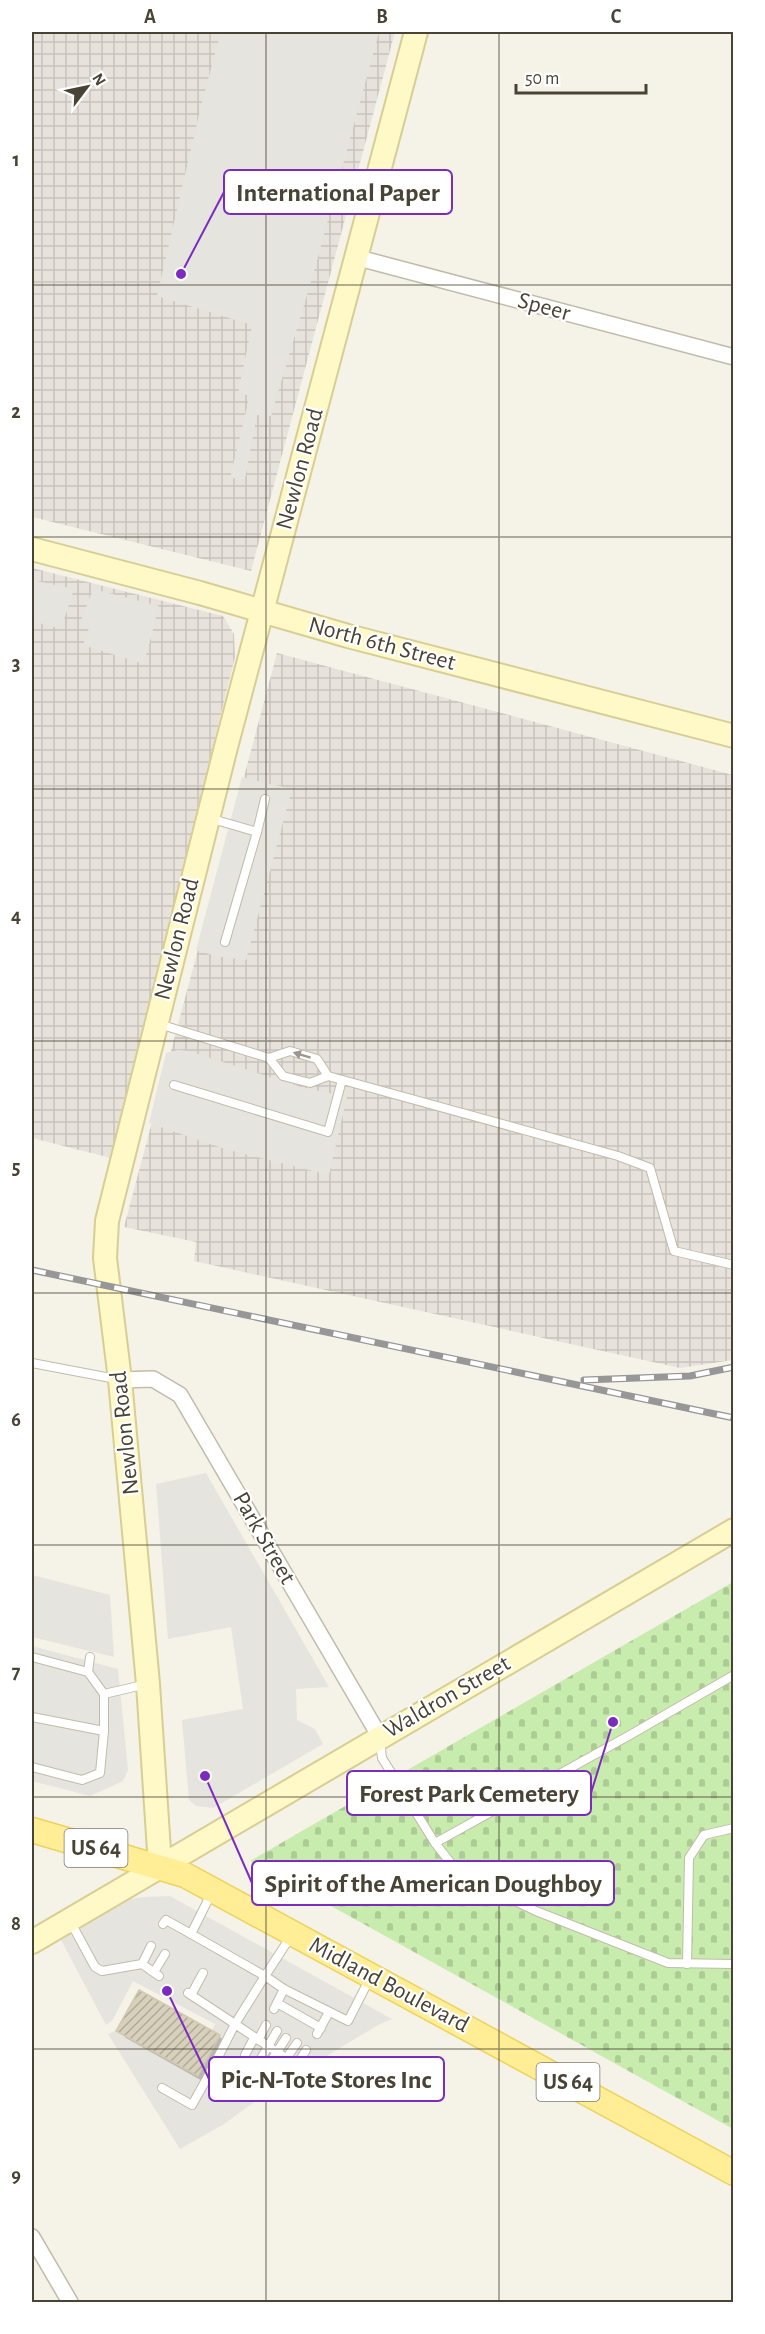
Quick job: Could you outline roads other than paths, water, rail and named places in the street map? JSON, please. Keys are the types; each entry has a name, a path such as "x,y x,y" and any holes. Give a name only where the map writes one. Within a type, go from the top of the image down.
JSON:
{"main road":[{"name":"Midland Boulevard","path":"32,1830 186,1875 734,2173"}],"street":[{"name":"Newlon Road","path":"160,1866 148,1684 120,1380 105,1258 107,1221 207,818 416,32"},
{"name":"Speer","path":"355,257 734,357"},
{"name":"North 6th Street","path":"32,549 348,636 734,736"},
{"name":"Park Street","path":"120,1380 153,1379 180,1395 380,1737"},
{"name":"Waldron Street","path":"32,1941 734,1530"},
{"path":"32,2237 70,2302"}],"lane":[{"path":"225,942 265,799"},
{"path":"207,818 257,832"},
{"path":"156,1023 269,1058 283,1076 310,1083 328,1076 618,1156 650,1168 674,1251 734,1265"},
{"path":"269,1058 290,1051 317,1059 328,1076"},
{"path":"174,1085 328,1132 342,1080"},
{"path":"32,1363 120,1380"},
{"path":"88,1672 90,1657"},
{"path":"32,1658 88,1672 104,1694 104,1731 100,1773 82,1780 32,1767"},
{"path":"435,1843 734,1676"},
{"path":"104,1694 148,1684"},
{"path":"32,1717 104,1731"},
{"path":"380,1737 382,1758 435,1843 460,1876 536,1911 668,1963 734,1964"},
{"path":"687,1964 689,1858 704,1834 734,1828"},
{"path":"191,1934 213,1890"},
{"path":"69,1919 96,1967 102,1971 142,1964 157,1974 165,1954"},
{"path":"163,1924 166,1920 179,1930 191,1934 284,1989 348,2021 372,1975"},
{"path":"162,2088 192,2105 235,2024 293,1933"},
{"path":"142,1964 152,1946"},
{"path":"203,1973 189,1994 297,2065 306,2050"},
{"path":"284,1989 276,2006 319,2031 329,2012"},
{"path":"245,2055 266,2025"},
{"path":"259,2062 276,2031"},
{"path":"268,2066 286,2038"},
{"path":"211,2071 252,2095 262,2093 297,2043"},
{"path":"230,2083 237,2068"},
{"path":"242,2090 250,2076"},
{"path":"252,2095 260,2081"}],"railway":[{"path":"32,1270 734,1418"},
{"path":"584,1380 690,1376 734,1367"}],"place":[{"name":"International Paper","path":"181,274"},
{"name":"Forest Park Cemetery","path":"613,1722"},
{"name":"Spirit of the American Doughboy","path":"205,1776"},
{"name":"Pic-N-Tote Stores Inc","path":"167,1991"}]}
